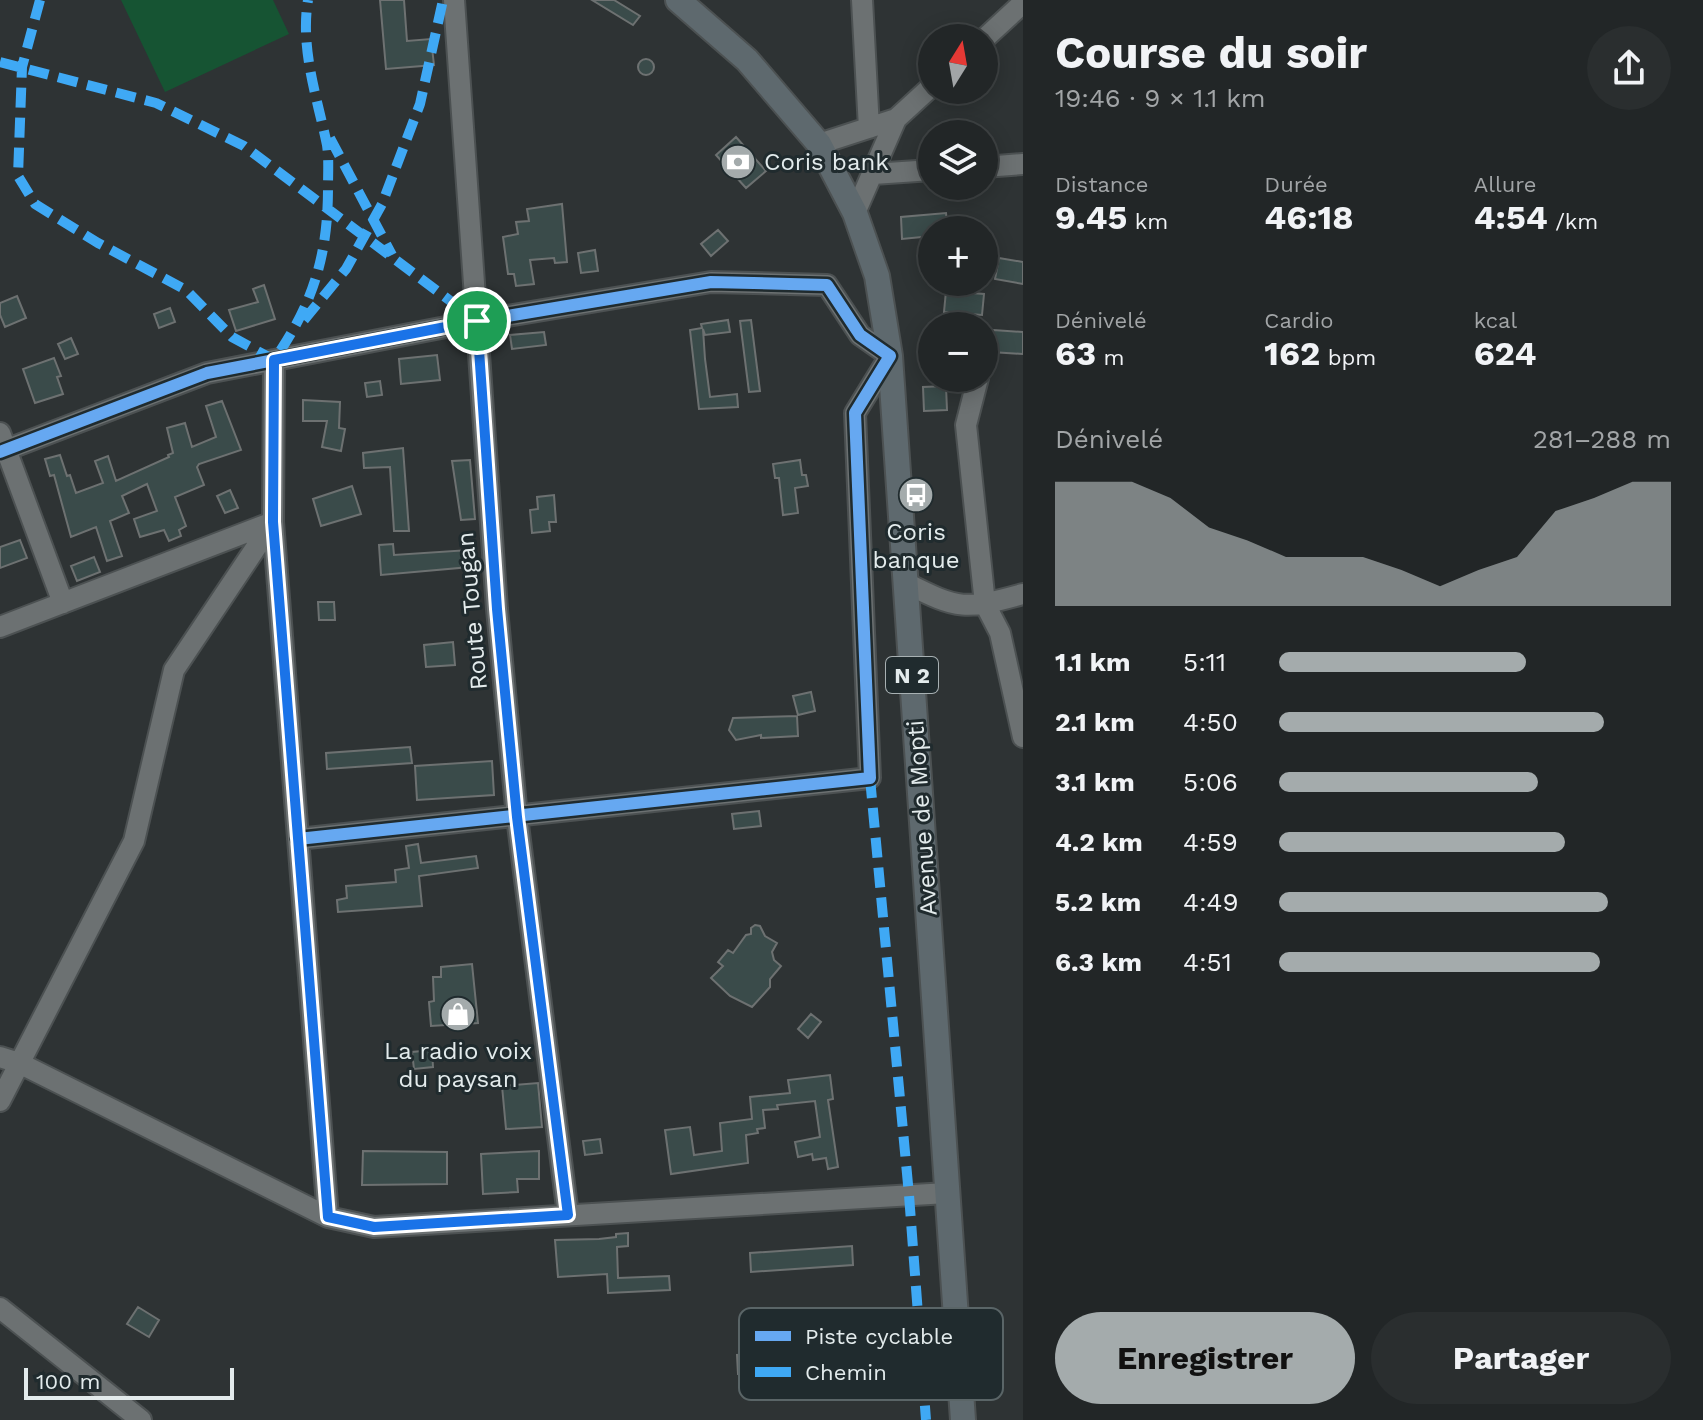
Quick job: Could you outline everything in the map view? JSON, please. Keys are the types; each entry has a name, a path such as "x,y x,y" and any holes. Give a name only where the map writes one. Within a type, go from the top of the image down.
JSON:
{"main road":[{"name":"Avenue de Mopti","path":"678,0 747,60 819,144 855,213 877,276 890,356 955,1308"},
{"name":"Avenue de Mopti","path":"962,1400 963,1420"}],"street":[{"name":"Route Tougan","path":"454,0 497,609 517,817 568,1215"},
{"path":"862,0 869,128"},
{"path":"998,26 1023,3"},
{"path":"819,144 896,119 918,99"},
{"path":"855,213 896,119"},
{"path":"998,166 1023,164"},
{"path":"873,174 918,171"},
{"path":"63,603 2,445 207,373 274,360 477,321 711,282 827,285 860,335 890,356 855,413 870,778 298,839"},
{"path":"274,360 273,522 328,1217"},
{"path":"974,392 966,425 985,604 1000,633 1023,737"},
{"path":"0,627 273,522"},
{"path":"0,1101 10,1060 134,841 174,670 273,522"},
{"path":"906,583 944,603 963,606 1023,594"},
{"path":"10,1060 328,1217 374,1227 947,1193"},
{"path":"0,1308 141,1420"}],"green space":[{"path":"121,0 273,0 289,34 165,92"}],"building":[{"path":"380,0 404,0 407,41 431,39 434,65 386,69"},
{"path":"592,0 614,0 640,16 633,25"},
{"path":"643,59 649,59 654,67 652,73 643,75 638,70 638,64"},
{"path":"736,137 766,171 746,188 716,155"},
{"path":"562,204 567,262 555,263 554,258 530,260 534,284 516,286 514,274 508,274 503,237 518,234 516,222 529,221 527,209"},
{"path":"946,213 946,216 918,216 918,237 902,239 901,217"},
{"path":"718,230 728,241 711,256 701,244"},
{"path":"595,250 598,271 581,273 578,253"},
{"path":"999,258 1023,262 1023,284 998,280"},
{"path":"264,285 275,319 236,331 229,310 258,302 253,289"},
{"path":"17,296 26,318 5,327 0,315 0,303"},
{"path":"946,296 984,296 982,312 944,312"},
{"path":"170,308 175,322 159,328 154,314"},
{"path":"728,320 730,332 705,335 703,329 705,359 710,397 737,394 738,407 699,409 690,330 702,328 701,324"},
{"path":"751,320 760,391 749,392 740,321"},
{"path":"998,330 1023,332 1023,354 998,352"},
{"path":"544,332 546,345 512,349 510,335"},
{"path":"71,338 78,354 65,359 58,344"},
{"path":"437,355 440,380 401,384 399,359"},
{"path":"54,358 61,376 57,377 63,394 35,403 23,369"},
{"path":"380,381 382,395 367,397 365,383"},
{"path":"923,392 946,392 947,410 924,411"},
{"path":"303,400 340,402 339,428 345,429 341,451 322,447 327,421 303,421"},
{"path":"222,401 241,450 199,464 197,467 204,485 175,497 186,526 179,530 181,536 169,541 164,530 140,537 134,519 157,511 147,484 122,496 129,513 110,521 122,556 107,561 96,527 71,537 54,475 50,476 45,459 60,455 76,493 103,483 95,461 108,456 116,481 173,453 167,428 185,423 192,447 216,437 206,406"},
{"path":"403,448 409,531 394,531 390,467 364,468 363,453"},
{"path":"470,460 475,519 461,520 452,461"},
{"path":"800,460 802,475 806,475 808,486 795,488 798,513 783,515 779,478 775,478 773,464"},
{"path":"352,486 361,514 321,526 313,499"},
{"path":"230,490 238,508 225,513 217,496"},
{"path":"554,495 556,522 549,522 550,531 532,533 530,510 538,509 537,497"},
{"path":"20,540 27,558 0,568 0,547"},
{"path":"393,544 394,555 469,550 470,567 381,575 379,545"},
{"path":"94,557 100,572 77,581 71,566"},
{"path":"318,602 334,602 335,620 319,620"},
{"path":"453,642 455,665 426,667 424,645"},
{"path":"811,692 815,711 798,715 793,696"},
{"path":"797,716 798,736 761,738 761,735 736,740 729,730 733,718"},
{"path":"410,747 412,763 327,769 326,753"},
{"path":"492,761 494,795 417,800 415,766"},
{"path":"759,811 761,826 734,829 732,814"},
{"path":"418,844 421,863 476,856 478,868 419,876 422,906 338,912 337,900 347,898 346,886 396,882 395,870 409,868 406,846"},
{"path":"755,925 777,943 772,952 774,960 781,966 770,979 770,987 752,1007 730,996 711,978 723,966 718,962 728,950 733,953 746,935 751,934 751,928"},
{"path":"472,964 478,1023 431,1026 429,1002 434,1001 433,977 441,977 441,967"},
{"path":"811,1014 821,1022 808,1038 798,1029"},
{"path":"432,1050 433,1067 414,1069 412,1052"},
{"path":"830,1075 833,1099 828,1100 838,1167 828,1169 826,1158 813,1160 812,1154 798,1157 795,1142 820,1137 815,1101 777,1105 778,1109 763,1110 765,1128 746,1135 748,1163 671,1174 665,1130 690,1127 694,1155 722,1151 720,1123 752,1119 750,1097 790,1093 788,1080"},
{"path":"538,1083 542,1127 506,1129 502,1086"},
{"path":"600,1139 602,1153 585,1155 583,1141"},
{"path":"363,1151 447,1152 447,1184 362,1185"},
{"path":"539,1151 539,1179 517,1179 518,1192 483,1194 481,1154"},
{"path":"628,1233 628,1246 617,1247 618,1278 669,1276 670,1290 608,1293 607,1274 558,1277 555,1240 599,1239"},
{"path":"852,1246 853,1265 751,1272 750,1253"},
{"path":"138,1307 159,1320 149,1337 127,1324"}],"marked path":[{"path":"40,0 22,67 18,176 35,204 98,243 186,290 232,337 274,360 308,299 325,236 328,150 308,55 308,0"},
{"path":"304,320 346,269 382,204 420,104 443,0"},
{"path":"0,62 156,103 244,146 477,321"},
{"path":"330,138 392,255"},
{"path":"870,778 918,1308"},
{"path":"924,1400 926,1420"}],"cycle path":[{"path":"0,452 207,373 477,321 711,282 827,285 860,335 890,356 855,413 870,778 298,839"}],"place":[{"name":"Coris bank","path":"738,162"},
{"name":"Coris banque","path":"916,495"},
{"name":"La radio voix du paysan","path":"458,1014"}],"route":[{"path":"477,321 497,609 517,817 568,1215 374,1227 328,1217 273,522 274,360 477,321"}]}
